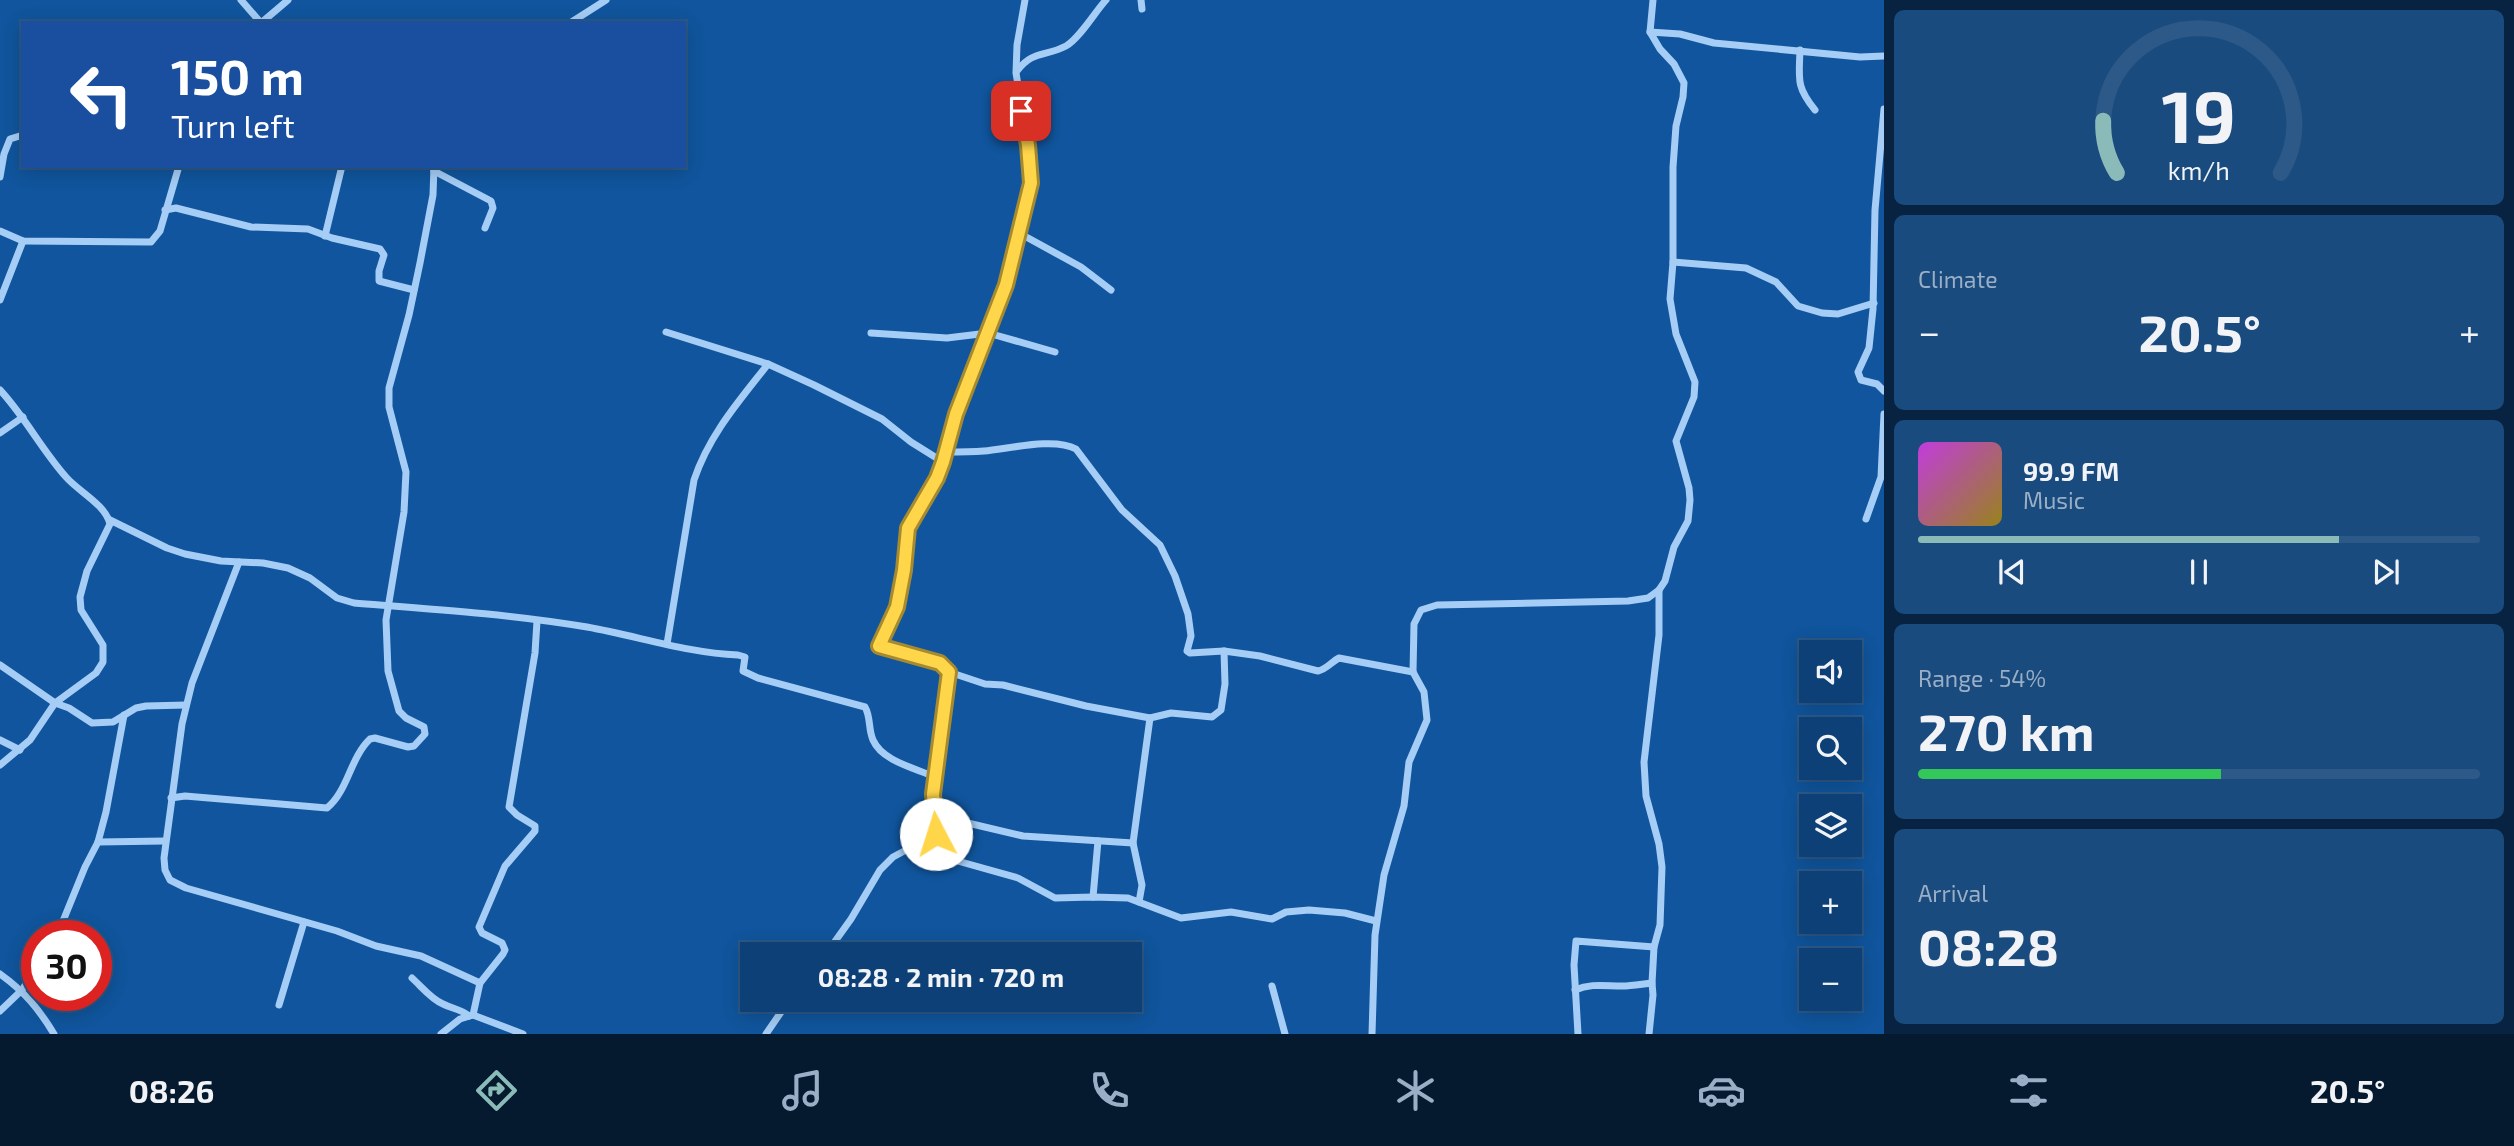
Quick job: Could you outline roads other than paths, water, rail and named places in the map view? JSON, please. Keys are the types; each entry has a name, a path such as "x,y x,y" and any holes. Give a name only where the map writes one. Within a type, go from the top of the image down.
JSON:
{"street":[{"path":"241,0 259,21"},
{"path":"263,21 288,0"},
{"path":"573,21 606,0"},
{"path":"1025,0 1017,45 1016,73 1031,183 1006,285 956,414 943,462 937,478 908,528 897,607 879,646 940,663 949,672 985,684 1003,685 1086,706 1150,718 1171,713 1212,718 1216,716 1221,710 1225,684 1224,652"},
{"path":"1016,73 1026,59 1066,46 1074,40 1106,0"},
{"path":"1372,1034 1376,921 1387,859 1404,806 1409,762 1427,720 1424,692 1413,672 1414,624 1417,615 1427,607 1638,601 1647,598 1659,590 1669,573 1674,547 1688,521 1689,488 1676,441 1693,397 1695,382 1676,334 1670,310 1673,167 1676,126 1684,83 1674,64 1660,49 1650,32 1654,0"},
{"path":"1650,32 1714,43 1860,57 1884,56"},
{"path":"1800,50 1800,86 1802,94 1815,110"},
{"path":"1884,109 1875,210 1874,303 1869,348 1858,372 1861,380 1877,384 1884,391"},
{"path":"0,177 10,139 21,136"},
{"path":"0,231 23,241 151,242 160,231 178,168"},
{"path":"325,236 342,168"},
{"path":"171,798 185,796 327,808 334,803 370,739 408,747 422,739 425,730 401,714 391,681 386,643 388,606 406,493 406,472 389,407 389,388 414,290 433,195 434,168 491,201 493,208 485,228"},
{"path":"166,210 176,208 251,227 308,229 325,236 380,248 384,255 379,281 414,290"},
{"path":"1019,233 1081,267 1111,290"},
{"path":"0,300 23,241"},
{"path":"1673,262 1746,268 1776,282 1795,304 1822,313 1838,314 1874,303"},
{"path":"666,332 768,364 882,419 943,462"},
{"path":"871,332 947,338 988,333 1055,352"},
{"path":"667,645 694,480 702,457 730,412 768,364"},
{"path":"0,390 67,478 110,520 167,548 185,554 279,565 310,578 337,598 354,603 537,621 636,636 693,652 738,654 745,657 743,671 758,678 865,707 871,735 880,752 935,777"},
{"path":"1866,519 1881,477 1884,414"},
{"path":"0,433 23,417"},
{"path":"945,452 1049,444 1069,445 1076,449 1122,510 1160,545 1175,576 1188,614 1191,636 1186,651 1190,653 1224,652 1260,656 1318,671 1339,658 1413,672"},
{"path":"0,765 20,750 55,703 96,673 103,662 103,645 81,610 80,597 87,571 109,529 110,520"},
{"path":"239,562 204,649 186,705 165,841 165,870 170,880 178,885 354,936 376,946 421,956 480,983"},
{"path":"1649,1034 1654,947 1660,925 1662,867 1659,844 1646,796 1643,762 1659,635 1659,590"},
{"path":"471,1015 480,983 505,950 502,943 482,933 480,923 505,866 535,831 535,826 509,807 535,653 537,621"},
{"path":"0,665 55,703 69,708 92,723 113,722 146,706 186,705"},
{"path":"949,672 933,794 936,834 944,852 954,860 1018,878 1055,898 1128,898 1189,919 1231,912 1272,919 1286,912 1309,910 1345,913 1376,921"},
{"path":"63,920 98,842 124,715"},
{"path":"1139,902 1142,885 1133,843 1150,718"},
{"path":"0,740 20,750"},
{"path":"934,815 1023,836 1133,843"},
{"path":"835,942 880,870 893,857 936,834"},
{"path":"98,842 165,841"},
{"path":"1093,897 1098,841"},
{"path":"279,1005 304,922"},
{"path":"1578,1034 1574,965 1576,941 1654,947"},
{"path":"0,974 21,989"},
{"path":"412,978 443,1004 523,1034"},
{"path":"1575,990 1597,984 1622,986 1651,983"},
{"path":"1272,986 1285,1034"},
{"path":"0,1011 21,991"},
{"path":"39,1011 54,1034"},
{"path":"766,1034 781,1012"},
{"path":"441,1034 460,1019 471,1015"}]}
